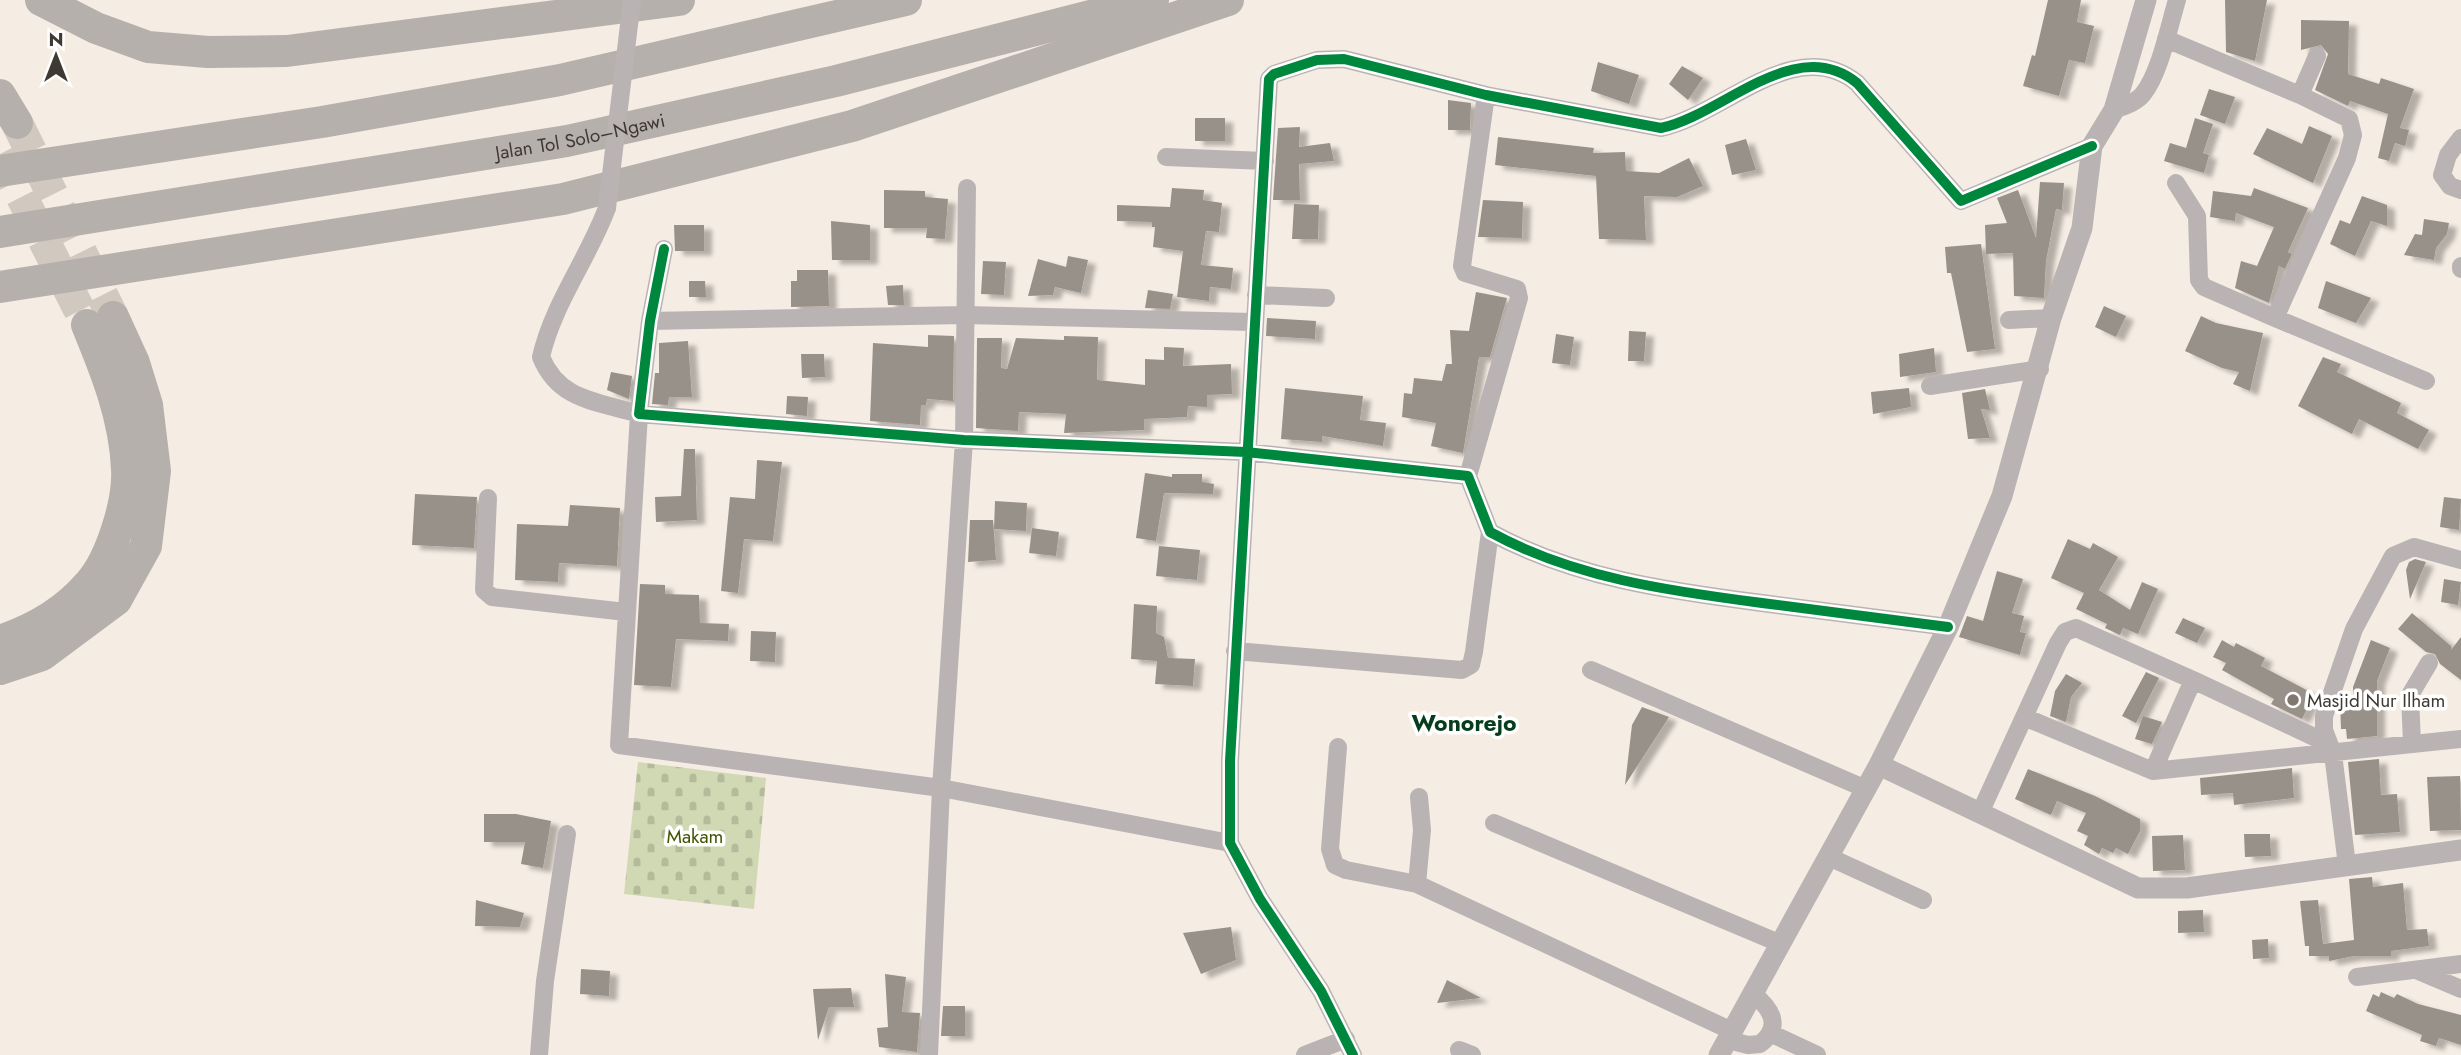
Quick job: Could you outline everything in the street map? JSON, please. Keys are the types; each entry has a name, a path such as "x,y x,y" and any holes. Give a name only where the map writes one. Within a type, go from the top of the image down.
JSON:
{"highway":[{"path":"41,0 96,28 148,47 208,52 287,51 679,0"},
{"path":"0,171 322,121 560,80 906,0"},
{"name":"Jalan Tol Solo–Ngawi","path":"0,232 567,141 835,80 1153,0"},
{"path":"0,286 563,199 852,125 1227,0"},
{"path":"0,95 17,123"},
{"path":"0,641 33,630 90,583 121,523 128,470 100,321 134,363 147,405 155,471 146,546 116,600 42,655 0,669"}],"street":[{"path":"632,0 607,208 596,238 548,326 541,357 558,386 572,394 639,414 964,440 1246,452 1468,476"},
{"path":"1726,1042 1879,765 1948,627 2002,496 2040,369 2051,318 2081,228 2092,146 2114,110 2146,0"},
{"path":"2114,110 2134,101 2145,91 2166,38 2177,0"},
{"path":"2166,38 2300,95 2349,119 2353,135 2347,158 2275,318"},
{"path":"2300,95 2317,56"},
{"path":"1305,1055 1349,1047 1321,990 1259,899 1230,843 1230,761 1253,322 1269,79 1274,74 1317,60 1344,59 1486,95 1661,128 1684,121 1791,70 1828,67 1844,72 1857,83 1961,201 2092,146"},
{"path":"1236,651 1462,670 1471,665 1490,532 1468,476 1519,298 1517,289 1465,273 1462,266 1486,95"},
{"path":"2461,138 2448,155 2442,175 2450,186 2461,190"},
{"path":"1166,157 1265,161"},
{"path":"2176,183 2197,216 2200,232 2199,280 2204,287 2426,381"},
{"path":"929,1055 942,788 964,440 967,188"},
{"path":"664,249 650,321 639,414 619,745 942,788 1230,843"},
{"path":"1255,295 1326,298"},
{"path":"650,321 965,315 1253,322"},
{"path":"2010,320 2051,318"},
{"path":"1930,386 2040,369"},
{"path":"488,498 483,576 484,590 492,597 626,612"},
{"path":"1490,532 1525,551 1560,563 1659,589 1948,627"},
{"path":"2347,865 2331,749 2323,730 2324,716 2354,629 2393,555 2414,547 2460,553"},
{"path":"1980,814 2058,643 2065,632 2076,628 2193,680 2331,749"},
{"path":"2412,744 2410,695 2429,663"},
{"path":"1591,670 1866,789"},
{"path":"2152,771 2193,680"},
{"path":"2024,717 2152,771 2331,749 2461,739"},
{"path":"1338,747 1330,849 1332,859 1346,870 1418,884 1726,1042 1760,1044 1770,1033 1773,1017 1769,1007 1752,993"},
{"path":"1879,765 2138,888 2187,888 2461,850"},
{"path":"1418,884 1422,830 1419,797"},
{"path":"1494,823 1779,943"},
{"path":"539,1055 545,981 567,834"},
{"path":"1829,857 1923,900"},
{"path":"2357,977 2461,964"},
{"path":"2415,970 2461,989"},
{"path":"1770,1033 1817,1055"}],"green space":[{"name":"Makam","path":"638,762 766,778 754,909 624,894"}],"building":[{"path":"2048,0 2081,0 2077,22 2094,26 2085,63 2069,60 2059,96 2023,86 2032,55 2035,56"},
{"path":"2225,0 2267,0 2255,61 2226,52"},
{"path":"2301,20 2349,21 2348,74 2379,84 2381,78 2414,89 2400,128 2409,130 2405,146 2395,143 2389,161 2378,158 2388,114 2350,101 2348,106 2315,90 2328,54 2321,45 2301,50"},
{"path":"1598,62 1639,75 1629,104 1591,91"},
{"path":"1682,66 1703,78 1688,100 1669,84"},
{"path":"2209,89 2235,97 2225,124 2200,115"},
{"path":"1448,100 1471,103 1470,130 1448,130"},
{"path":"1195,118 1225,118 1225,141 1195,141"},
{"path":"2195,118 2213,124 2203,153 2209,155 2204,173 2164,161 2170,143 2186,148"},
{"path":"2309,126 2332,136 2313,183 2253,154 2267,128 2302,144"},
{"path":"1300,127 1299,147 1330,143 1334,161 1299,164 1300,200 1273,200 1278,128"},
{"path":"1498,137 1594,148 1593,153 1625,152 1626,171 1659,173 1689,158 1703,186 1677,197 1644,196 1646,240 1599,239 1596,176 1495,165"},
{"path":"1746,139 1756,170 1732,175 1725,145"},
{"path":"2040,182 2064,183 2062,210 2056,209 2046,261 2044,298 2014,296 2013,253 1986,254 1985,225 2007,223 1997,198 2018,190 2036,238"},
{"path":"1172,188 1204,190 1203,200 1222,203 1219,232 1206,231 1201,265 1233,268 1231,289 1210,287 1209,301 1177,297 1183,251 1153,247 1155,227 1152,227 1152,222 1117,221 1117,205 1170,207"},
{"path":"2254,188 2308,208 2288,252 2292,254 2285,269 2279,266 2269,303 2235,288 2241,261 2257,266 2274,227 2236,213 2235,221 2210,217 2213,191 2251,196"},
{"path":"884,190 925,191 925,197 948,199 945,239 926,238 927,228 884,228"},
{"path":"2362,196 2387,205 2387,226 2371,221 2355,256 2330,244 2340,220 2350,224"},
{"path":"1483,200 1523,202 1522,238 1478,237"},
{"path":"1294,204 1319,205 1318,239 1292,239"},
{"path":"2424,219 2449,223 2447,234 2436,248 2434,260 2404,255 2415,234 2422,235"},
{"path":"831,221 870,225 870,260 832,260"},
{"path":"674,225 704,225 704,251 675,251"},
{"path":"1981,244 1995,349 1967,352 1951,273 1947,273 1945,247"},
{"path":"1068,256 1088,260 1081,293 1055,287 1053,295 1028,296 1038,259 1066,267"},
{"path":"983,261 1006,262 1004,295 981,294"},
{"path":"797,270 828,270 829,306 791,307 791,281 797,281"},
{"path":"689,281 705,281 706,297 689,297"},
{"path":"2326,281 2371,298 2356,323 2318,308"},
{"path":"903,285 904,305 888,305 886,286"},
{"path":"1148,290 1173,294 1170,309 1145,308"},
{"path":"1476,292 1507,298 1490,357 1479,357 1463,453 1431,446 1436,423 1402,417 1404,393 1412,394 1414,378 1442,381 1446,364 1452,364 1450,330 1469,331"},
{"path":"2104,306 2126,316 2116,337 2095,327"},
{"path":"2201,316 2216,323 2263,333 2250,391 2233,384 2239,372 2222,368 2185,351"},
{"path":"1267,318 1316,321 1315,339 1266,336"},
{"path":"1629,331 1646,332 1644,361 1628,361"},
{"path":"1556,334 1574,337 1570,365 1552,363"},
{"path":"928,335 954,336 953,401 927,399 926,405 921,405 920,425 870,421 873,343 928,347"},
{"path":"1064,336 1098,337 1097,380 1145,385 1145,359 1164,360 1164,347 1184,348 1183,366 1231,364 1232,394 1207,395 1207,407 1188,406 1187,417 1144,419 1144,430 1064,433 1066,414 1019,412 1018,431 976,428 977,338 1002,338 1001,368 1007,369 1016,338 1064,340"},
{"path":"688,341 692,397 669,397 668,405 652,404 655,373 659,373 659,343"},
{"path":"1934,348 1936,372 1900,377 1899,354"},
{"path":"801,354 824,354 825,377 802,378"},
{"path":"2323,357 2341,364 2337,372 2401,403 2397,413 2429,430 2418,449 2359,419 2352,434 2298,406"},
{"path":"611,372 632,376 629,399 607,390"},
{"path":"1285,388 1363,396 1360,420 1386,423 1383,446 1322,436 1322,442 1281,439"},
{"path":"1909,388 1911,407 1873,414 1871,392"},
{"path":"1985,389 1990,410 1981,409 1990,438 1968,439 1962,393"},
{"path":"787,396 808,397 807,416 786,414"},
{"path":"684,449 695,449 697,520 656,522 655,497 681,496"},
{"path":"757,460 782,462 773,541 744,539 738,593 721,591 730,497 755,499"},
{"path":"1145,473 1172,477 1172,474 1202,474 1202,482 1214,484 1213,494 1164,493 1156,541 1136,538"},
{"path":"415,494 477,497 474,548 412,545"},
{"path":"2444,497 2461,499 2459,530 2440,527"},
{"path":"995,501 1027,503 1026,531 994,529"},
{"path":"570,505 620,508 617,566 559,563 558,582 515,580 517,524 568,526"},
{"path":"970,520 993,520 996,560 968,562"},
{"path":"1032,528 1059,532 1056,556 1029,553"},
{"path":"2068,539 2090,549 2093,543 2118,557 2099,590 2130,610 2142,582 2158,589 2138,634 2123,628 2120,635 2105,628 2107,624 2076,609 2084,593 2051,578"},
{"path":"1159,546 1200,550 1197,580 1156,576"},
{"path":"2415,559 2426,562 2410,599 2406,570 2409,562"},
{"path":"1997,571 2023,579 2012,613 2024,616 2020,632 2026,633 2020,655 1959,637 1967,616 1983,621"},
{"path":"2444,579 2461,582 2458,605 2441,602"},
{"path":"640,584 665,585 665,594 699,595 700,623 729,624 728,641 676,639 671,687 634,685"},
{"path":"1134,604 1157,606 1156,633 1164,637 1168,658 1195,659 1193,686 1155,684 1157,661 1131,659"},
{"path":"2412,613 2451,646 2451,650 2461,637 2461,680 2440,664 2435,654 2426,652 2398,629"},
{"path":"2183,618 2205,628 2197,643 2175,633"},
{"path":"751,631 776,632 775,662 750,661"},
{"path":"2222,640 2234,647 2236,643 2265,658 2261,666 2314,694 2302,719 2271,704 2274,699 2222,670 2226,663 2213,657"},
{"path":"2371,640 2390,648 2377,681 2377,736 2347,739 2346,729 2341,729 2340,703 2342,699 2353,699 2353,687"},
{"path":"2146,672 2159,678 2136,723 2122,716"},
{"path":"2066,674 2082,683 2071,697 2066,722 2050,716 2055,691"},
{"path":"1642,707 1669,717 1625,785 1632,725"},
{"path":"2143,716 2162,722 2152,744 2135,739"},
{"path":"2379,759 2381,795 2397,794 2400,832 2355,835 2348,762"},
{"path":"2292,768 2294,798 2234,805 2233,793 2201,795 2200,778"},
{"path":"2028,769 2095,796 2140,819 2140,831 2128,854 2116,848 2113,853 2102,848 2099,854 2084,845 2088,836 2077,831 2086,813 2057,801 2051,815 2015,799"},
{"path":"2460,776 2461,830 2430,831 2427,777"},
{"path":"484,814 516,814 551,821 543,868 521,864 525,842 484,842"},
{"path":"2244,834 2270,834 2271,856 2245,857"},
{"path":"2183,835 2185,870 2153,871 2152,836"},
{"path":"2372,877 2373,887 2403,883 2407,930 2427,929 2429,946 2391,951 2391,956 2354,956 2329,961 2329,956 2309,956 2309,946 2305,946 2300,901 2318,900 2323,944 2354,940 2349,879"},
{"path":"476,900 524,913 520,927 475,926"},
{"path":"2203,910 2204,932 2178,933 2178,911"},
{"path":"1231,927 1236,960 1201,974 1183,933"},
{"path":"2268,939 2269,958 2253,959 2252,940"},
{"path":"581,969 610,971 609,996 580,994"},
{"path":"885,974 906,977 902,1012 920,1013 917,1052 879,1047 877,1028 888,1027"},
{"path":"1447,980 1481,998 1437,1003"},
{"path":"851,988 854,1007 829,1007 818,1040 813,989"},
{"path":"2381,992 2394,998 2397,994 2418,1004 2461,1015 2461,1045 2439,1038 2436,1046 2420,1041 2422,1035 2366,1011 2373,994 2379,997"},
{"path":"943,1006 965,1006 965,1036 941,1036"}],"tunnel":[{"path":"17,123 113,317"},
{"path":"0,154 87,325"}],"cycle path":[{"path":"1353,1055 1321,991 1260,899 1230,843 1230,761 1269,79 1274,74 1317,60 1344,59 1486,95 1661,128 1685,120 1784,72 1809,67 1833,70 1857,83 1961,201 2092,146"},
{"path":"664,249 650,321 639,414 964,440 1246,452 1468,476 1490,532 1522,548 1588,572 1692,593 1948,627"}],"place":[{"name":"Masjid Nur Ilham","path":"2293,700"}],"district":[{"name":"Wonorejo","path":"1464,723"}]}
